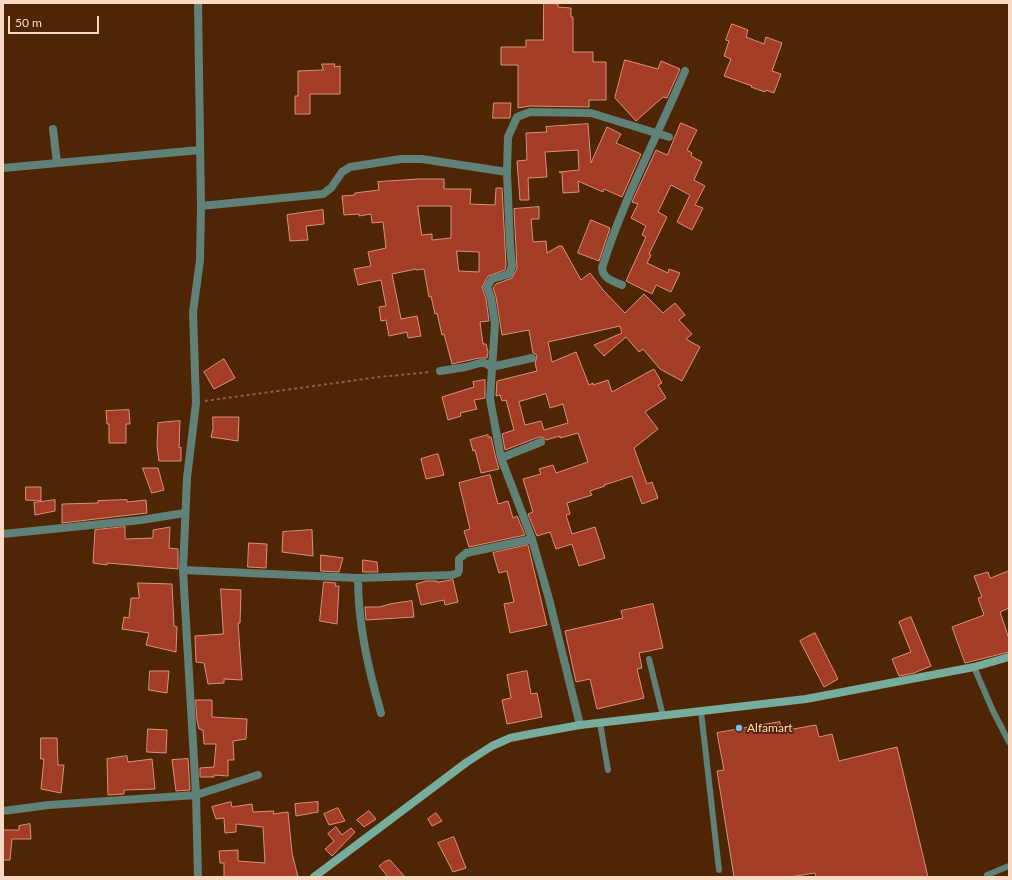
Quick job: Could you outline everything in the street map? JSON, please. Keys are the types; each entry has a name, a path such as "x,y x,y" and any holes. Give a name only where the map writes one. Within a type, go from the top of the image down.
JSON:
{"main road":[{"path":"314,877 467,762 492,746 510,738 580,725 806,699 974,667 1009,657"}],"street":[{"path":"198,3 201,206 200,260 193,312 196,402 187,478 183,570 196,795 198,877"},
{"path":"622,285 603,275 602,268 629,193 685,71"},
{"path":"580,725 549,599 532,539 501,458 490,399 495,324 491,298 487,287 492,279 509,274 512,266 507,172 508,136 517,117 530,112 591,112 658,132 669,137"},
{"path":"53,129 57,163"},
{"path":"3,168 200,150"},
{"path":"201,206 323,194 331,188 342,172 350,167 401,159 422,159 507,172"},
{"path":"440,371 480,363 492,367 532,358"},
{"path":"501,458 541,442"},
{"path":"3,534 141,520 185,513"},
{"path":"183,570 358,578 452,575 458,572 459,559 466,553 532,539"},
{"path":"358,578 359,604 364,645 381,713"},
{"path":"3,811 196,795 258,775"}],"lane":[{"path":"649,659 663,716"},
{"path":"974,667 993,711 1009,742"},
{"path":"701,711 719,870"},
{"path":"600,723 608,770"},
{"path":"987,875 1009,866"}],"path":[{"path":"196,402 379,377 440,371"}],"building":[{"path":"544,3 558,4 558,7 571,8 571,17 573,17 573,52 593,52 593,62 606,62 606,100 589,100 589,107 530,106 518,108 518,65 501,65 501,47 526,47 526,40 543,40"},
{"path":"732,24 748,30 746,37 764,44 766,37 782,43 772,71 781,74 774,93 766,90 765,92 724,76 731,59 724,56 729,41 726,40"},
{"path":"625,60 658,69 661,61 680,69 667,98 663,97 636,121 615,98"},
{"path":"322,64 335,64 334,67 340,66 340,94 310,94 310,114 295,114 295,96 298,96 298,71 323,70"},
{"path":"494,103 511,103 510,118 493,118"},
{"path":"681,123 697,130 687,150 692,153 691,156 702,162 694,180 705,186 695,205 703,208 692,230 677,222 690,195 671,185 658,212 667,217 649,254 651,255 647,263 668,273 669,269 680,273 671,292 656,285 652,294 626,281 646,237 642,235 646,226 631,218 638,204 632,202 656,150 667,155"},
{"path":"588,124 591,163 607,127 621,134 616,143 641,154 622,197 604,189 603,192 578,181 579,192 563,193 562,173 559,172 579,170 578,150 545,152 547,177 528,178 529,200 520,200 517,161 527,160 526,133 547,132 546,127"},
{"path":"444,179 444,189 471,189 470,204 495,205 496,188 502,188 505,270 488,276 482,287 486,299 489,321 480,322 483,344 486,344 488,352 487,358 479,358 452,364 444,334 442,335 437,313 435,314 431,296 429,297 424,269 416,269 392,274 401,319 417,316 421,336 408,338 407,332 389,336 386,320 381,321 379,307 386,306 381,280 358,285 354,269 371,266 368,252 386,248 383,222 372,223 371,214 359,216 359,214 344,215 342,196 379,190 378,182","holes":["418,206 451,206 451,238 432,240 432,234 422,235","457,251 479,252 479,272 459,271"]},
{"path":"539,207 539,219 531,219 533,242 546,241 547,253 559,246 562,246 581,280 590,273 603,290 625,313 644,294 663,313 675,303 685,315 679,320 692,334 686,339 700,347 682,381 660,369 643,349 639,352 626,337 604,356 594,345 622,333 620,326 548,342 552,362 576,352 589,385 608,380 612,392 654,369 662,383 658,385 666,398 645,412 658,429 634,448 647,484 652,482 658,498 642,504 632,476 604,485 605,486 590,491 592,495 567,503 570,514 566,515 572,534 595,527 605,558 579,566 572,544 556,549 550,532 537,536 528,514 533,512 523,479 541,474 539,469 553,465 556,473 588,462 578,433 546,440 539,437 505,450 502,434 514,430 506,400 502,401 500,395 496,396 497,381 537,371 535,363 537,357 536,354 533,353 529,330 502,335 496,297 493,288 496,284 512,278 517,268 514,209","holes":["546,394 550,408 563,404 568,423 544,430 541,421 525,425 519,402"]},
{"path":"323,210 324,224 306,226 308,240 290,241 287,215"},
{"path":"591,220 610,228 599,261 578,253"},
{"path":"224,359 235,378 214,389 204,372"},
{"path":"485,380 485,398 474,400 477,409 460,413 461,416 448,420 442,397 474,387 473,382"},
{"path":"129,410 130,424 126,424 126,443 109,443 109,424 107,424 106,411"},
{"path":"213,417 239,417 238,441 211,437"},
{"path":"180,421 179,448 181,447 181,461 159,461 157,446 158,423"},
{"path":"488,435 488,437 491,437 499,469 481,473 475,450 473,451 470,440"},
{"path":"438,454 444,475 426,479 421,459"},
{"path":"143,468 158,468 164,490 152,493"},
{"path":"490,475 498,504 508,501 513,518 517,516 525,535 469,547 464,531 470,529 459,483"},
{"path":"26,487 41,487 41,501 26,500"},
{"path":"55,500 55,511 35,515 34,503"},
{"path":"127,500 127,502 146,500 147,513 62,523 62,504 98,503 98,501"},
{"path":"125,527 126,539 153,538 153,530 170,527 169,548 178,549 178,569 93,563 95,530"},
{"path":"312,530 313,556 282,552 283,532"},
{"path":"249,543 267,544 266,568 248,567"},
{"path":"528,545 547,625 510,633 504,604 514,602 507,571 499,573 493,553"},
{"path":"321,555 343,558 339,572 321,571"},
{"path":"363,560 377,562 378,572 363,572"},
{"path":"1009,571 1009,608 1000,612 1009,639 1009,652 965,663 952,627 984,615 978,598 982,597 974,576 988,572 990,578"},
{"path":"453,580 458,602 445,605 444,600 421,605 416,584 426,581 437,582"},
{"path":"324,582 336,583 335,586 339,586 337,624 320,621"},
{"path":"138,583 172,584 174,626 177,627 176,652 146,645 149,633 122,629 124,617 129,618 131,598 139,598"},
{"path":"221,589 241,590 240,623 238,623 242,680 224,679 224,683 208,684 204,663 196,662 195,636 223,634"},
{"path":"412,601 414,617 366,620 365,607 379,607"},
{"path":"653,604 663,648 639,653 642,668 637,669 644,698 597,709 590,679 576,682 565,631 623,618 621,611"},
{"path":"911,617 931,666 914,673 899,676 892,659 911,652 899,622"},
{"path":"815,633 838,679 824,687 800,641"},
{"path":"150,671 169,671 167,693 149,690"},
{"path":"527,671 531,694 537,693 542,717 507,724 502,700 511,698 507,675"},
{"path":"196,700 212,700 212,717 247,719 246,739 233,741 234,760 228,760 228,776 214,775 214,777 200,777 200,768 214,767 216,744 204,744 203,730 199,729 197,720"},
{"path":"780,722 782,731 816,725 819,737 832,734 839,761 897,747 928,877 816,877 815,873 789,877 734,877 717,771 724,770 717,733"},
{"path":"148,729 167,730 166,753 147,752"},
{"path":"41,738 57,738 58,765 64,765 61,793 41,789 44,759 41,759"},
{"path":"127,756 128,762 152,759 155,789 124,790 124,794 108,795 107,759"},
{"path":"188,759 190,790 176,791 172,760"},
{"path":"231,802 232,807 252,804 253,812 274,811 273,814 288,812 292,853 298,877 224,877 224,863 220,863 219,851 238,850 238,861 265,863 263,827 236,824 236,832 225,833 224,818 216,819 212,807"},
{"path":"318,802 318,812 296,816 295,804"},
{"path":"338,808 345,821 329,825 324,814"},
{"path":"369,811 376,819 364,827 357,820"},
{"path":"436,813 442,821 432,826 428,819"},
{"path":"30,824 31,839 12,839 10,860 3,860 3,830 19,830 19,826"},
{"path":"336,827 342,835 351,828 355,832 332,856 325,849 334,841 328,834"},
{"path":"454,837 466,868 453,872 438,843"},
{"path":"390,860 405,877 388,877 379,866"}],"place":[{"name":"Alfamart","path":"739,728"}]}
